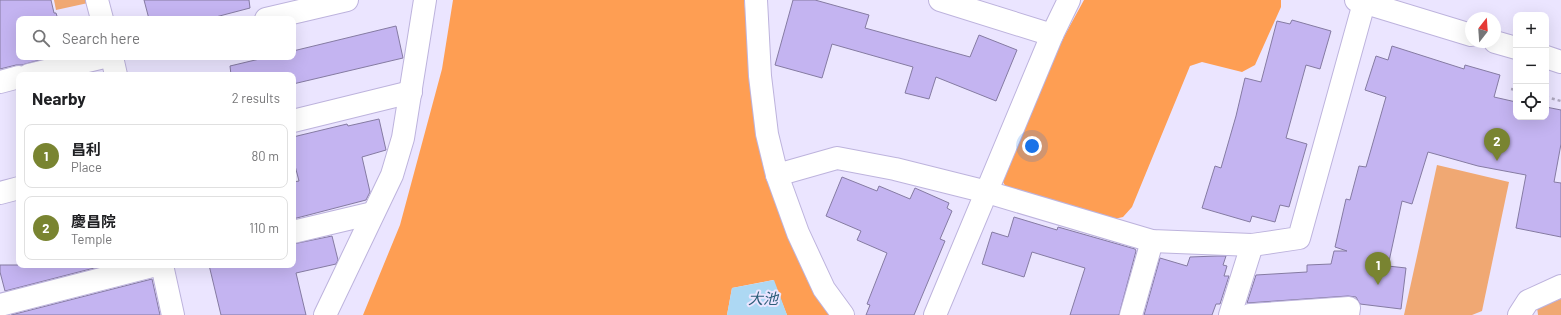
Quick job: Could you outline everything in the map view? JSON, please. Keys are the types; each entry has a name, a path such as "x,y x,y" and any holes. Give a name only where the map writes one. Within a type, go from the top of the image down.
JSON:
{"street":[{"path":"97,0 101,16"},
{"path":"279,16 347,0"},
{"path":"325,315 392,175 402,138 411,92 425,0"},
{"path":"756,0 760,76 767,134 777,175 798,234 824,289 843,315"},
{"path":"940,0 1052,35"},
{"path":"935,315 1052,35 1069,0"},
{"path":"777,175 837,158 895,169 987,192 1152,241 1252,245 1300,238 1360,1 1465,33"},
{"path":"1501,44 1513,47"},
{"path":"1549,58 1561,62"},
{"path":"41,72 91,60"},
{"path":"113,60 115,72"},
{"path":"0,82 16,78"},
{"path":"296,120 411,92"},
{"path":"0,193 16,189"},
{"path":"296,231 373,213"},
{"path":"1131,315 1152,241"},
{"path":"1230,315 1252,245"},
{"path":"0,306 145,268"},
{"path":"163,268 173,315"},
{"path":"1519,315 1528,301 1561,286"},
{"path":"1250,315 1349,308 1348,315"}],"path":[{"path":"1549,98 1561,101"}],"shaded area":[{"path":"54,0 86,0 88,3 56,10"},
{"path":"453,0 744,0 760,144 782,215 807,280 830,315 787,315 773,280 732,288 727,315 363,315 400,225 442,69"},
{"path":"1084,0 1281,0 1281,7 1255,65 1242,72 1202,62 1190,66 1132,207 1123,217 1110,220 1009,192 1003,182 1060,44"},
{"path":"1437,165 1509,182 1482,311 1472,315 1404,315"},
{"path":"1561,299 1561,315 1538,315 1537,307"}],"water":[{"name":"大池","path":"774,280 787,315 727,315 732,288"}],"building":[{"path":"0,0 51,0 54,13 56,13 57,16 16,16 16,60 40,60 0,69"},
{"path":"144,0 249,0 250,8 219,16 148,16"},
{"path":"793,0 815,0 869,15 865,28 970,57 979,35 1017,50 996,101 936,77 929,99 905,93 913,67 832,44 822,78 775,65"},
{"path":"1292,20 1331,31 1320,69 1306,65 1286,138 1307,144 1289,207 1280,205 1275,222 1252,216 1250,222 1202,208 1215,166 1221,168 1245,78 1261,82 1277,21 1290,24"},
{"path":"396,26 403,58 296,83 296,72 231,72 230,66 255,60 296,60 296,50"},
{"path":"1392,46 1464,69 1465,65 1500,75 1494,97 1513,101 1513,120 1549,120 1549,108 1561,110 1561,144 1554,182 1561,183 1561,237 1516,228 1526,175 1478,166 1428,152 1412,204 1402,201 1388,266 1406,268 1401,309 1360,304 1356,297 1348,296 1247,303 1256,275 1307,272 1307,265 1331,264 1334,251 1347,251 1335,247 1346,199 1350,200 1359,166 1366,167 1386,97 1365,90 1376,56 1388,60"},
{"path":"379,119 386,150 362,157 370,192 366,200 296,218 296,182 299,181 296,170 296,136 347,124 348,126"},
{"path":"842,177 877,191 879,186 910,199 915,188 949,203 947,208 952,211 940,239 945,241 914,315 866,315 870,305 867,304 887,253 857,240 861,231 826,216"},
{"path":"1014,217 1057,230 1058,227 1135,249 1136,251 1119,315 1070,315 1085,268 1032,252 1024,277 982,264 992,232 1008,237"},
{"path":"332,236 338,260 336,264 296,273 306,315 221,315 210,268 296,268 296,243"},
{"path":"1226,256 1223,265 1227,266 1224,276 1229,276 1220,304 1216,304 1212,315 1144,315 1160,258 1187,266 1190,257"},
{"path":"0,265 16,265 16,268 94,268 5,291 0,272"},
{"path":"152,279 160,315 11,315"}],"place":[{"name":"慶昌院","path":"1497,161"},
{"name":"昌利","path":"1378,285"}]}
